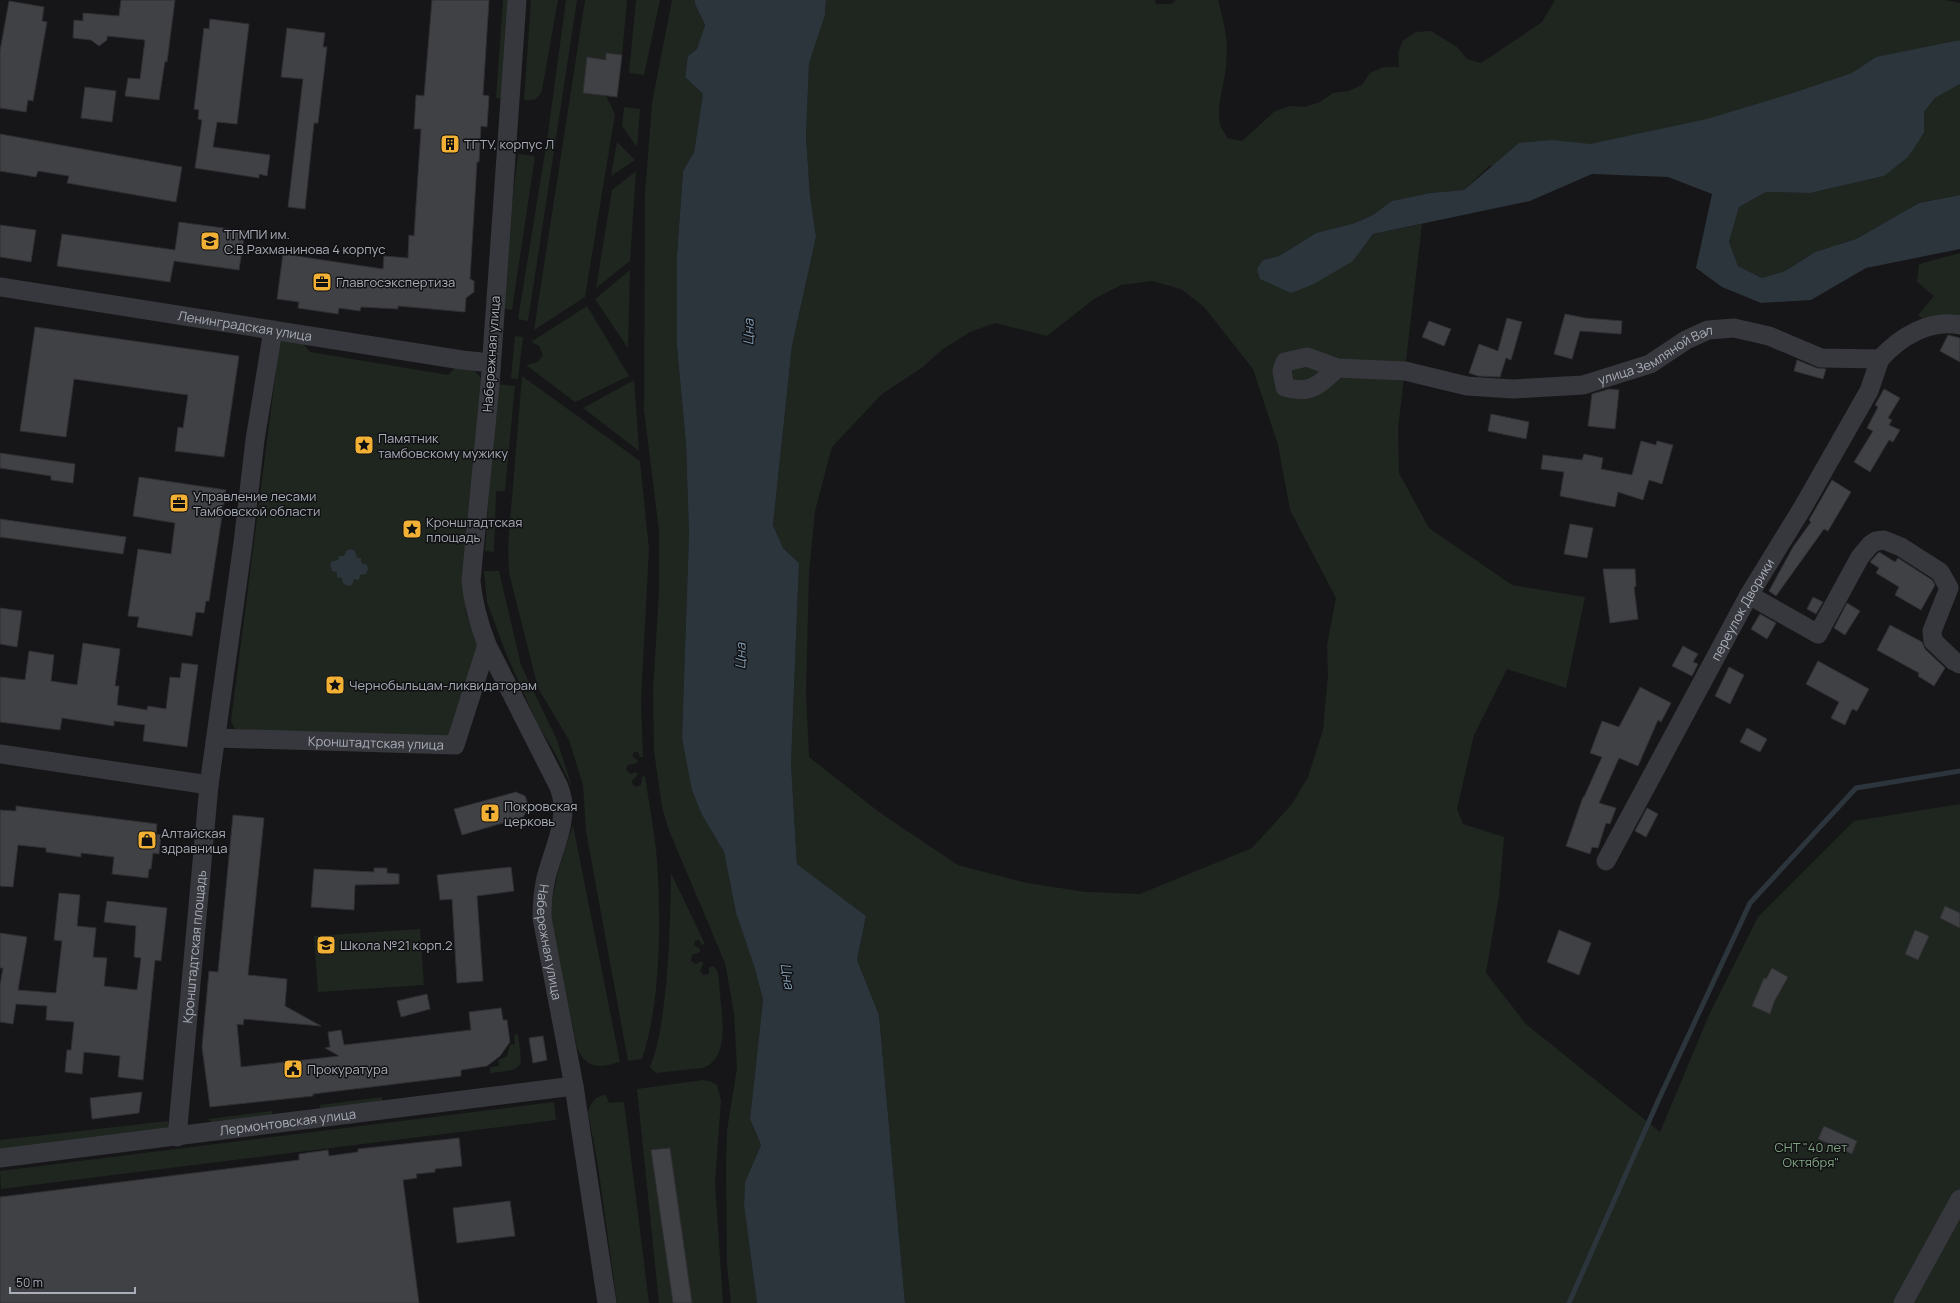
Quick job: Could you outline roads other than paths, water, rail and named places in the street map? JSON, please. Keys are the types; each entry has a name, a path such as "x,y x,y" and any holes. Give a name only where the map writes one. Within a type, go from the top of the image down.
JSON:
{"street":[{"name":"Набережная улица","path":"517,0 491,363 471,581 473,601 487,646 559,787 563,805 558,840 546,878 542,902 542,918 574,1086 607,1303"},
{"name":"Ленинградская улица","path":"0,287 462,360 491,363"},
{"path":"1880,359 1891,346 1925,327 1940,324 1960,325"},
{"name":"улица Земляной Вал","path":"1337,368 1405,371 1468,386 1513,389 1583,385 1650,364 1686,340 1708,330 1734,328 1769,336 1821,358 1880,359"},
{"name":"Кронштадтская площадь","path":"177,1137 209,785 255,440 273,330"},
{"name":"переулок Дворики","path":"1606,861 1749,595 1803,507 1869,391 1880,359"},
{"path":"1749,595 1818,634 1860,557 1870,545 1876,541 1884,540 1901,547 1940,572 1950,588 1932,631 1933,641 1957,663"},
{"name":"Кронштадтская улица","path":"216,738 455,745 487,646"},
{"path":"0,754 209,785"},
{"name":"Лермонтовская улица","path":"0,1158 574,1086"},
{"path":"1903,1303 1960,1199"}],"water":[{"name":"Цна","path":"695,0 826,0 825,15 809,63 806,137 810,196 816,237 792,346 773,525 783,548 799,563 791,764 797,864 866,916 857,960 879,1015 905,1303 757,1303 744,1205 745,1182 761,1145 750,1119 763,1000 755,969 736,913 724,852 702,815 692,790 682,738 689,533 686,444 677,347 677,255 683,171 694,152 703,94 685,77 688,56 697,49 705,25 695,4"},
{"path":"1960,40 1960,84 1935,98 1924,112 1924,133 1908,157 1884,176 1810,193 1766,192 1739,207 1729,242 1738,266 1762,278 1785,271 1815,252 1856,239 1919,203 1960,195 1960,249 1866,268 1811,300 1761,303 1722,287 1696,268 1712,194 1668,177 1592,174 1530,201 1373,234 1353,261 1314,284 1291,293 1260,279 1257,269 1263,260 1279,256 1316,233 1355,223 1373,215 1392,201 1430,193 1464,190 1519,143 1552,140 1590,144 1707,119 1793,93 1852,73 1876,57"},
{"path":"351,549 355,551 357,558 361,558 361,563 367,565 368,569 366,574 360,575 359,580 354,579 352,585 347,586 343,583 342,578 337,577 337,572 332,571 330,564 332,561 338,560 339,556 344,556 347,550"}],"waterway":[{"path":"1569,1303 1658,1101 1750,903 1856,788 1960,771"}],"place":[{"name":"ТГТУ, корпус Л","path":"450,144"},
{"name":"ТГМПИ им. С.В.Рахманинова 4 корпус","path":"210,241"},
{"name":"Главгосэкспертиза","path":"322,282"},
{"name":"Памятник тамбовскому мужику","path":"364,445"},
{"name":"Управление лесами Тамбовской области","path":"179,503"},
{"name":"Кронштадтская площадь","path":"412,529"},
{"name":"Чернобыльцам-ликвидаторам","path":"335,685"},
{"name":"Покровская церковь","path":"490,813"},
{"name":"Алтайская здравница","path":"147,840"},
{"name":"Школа №21 корп.2","path":"326,945"},
{"name":"Прокуратура","path":"293,1069"}],"park label":[{"name":"СНТ \"40 лет Октября\"","path":"1811,1154"}]}
